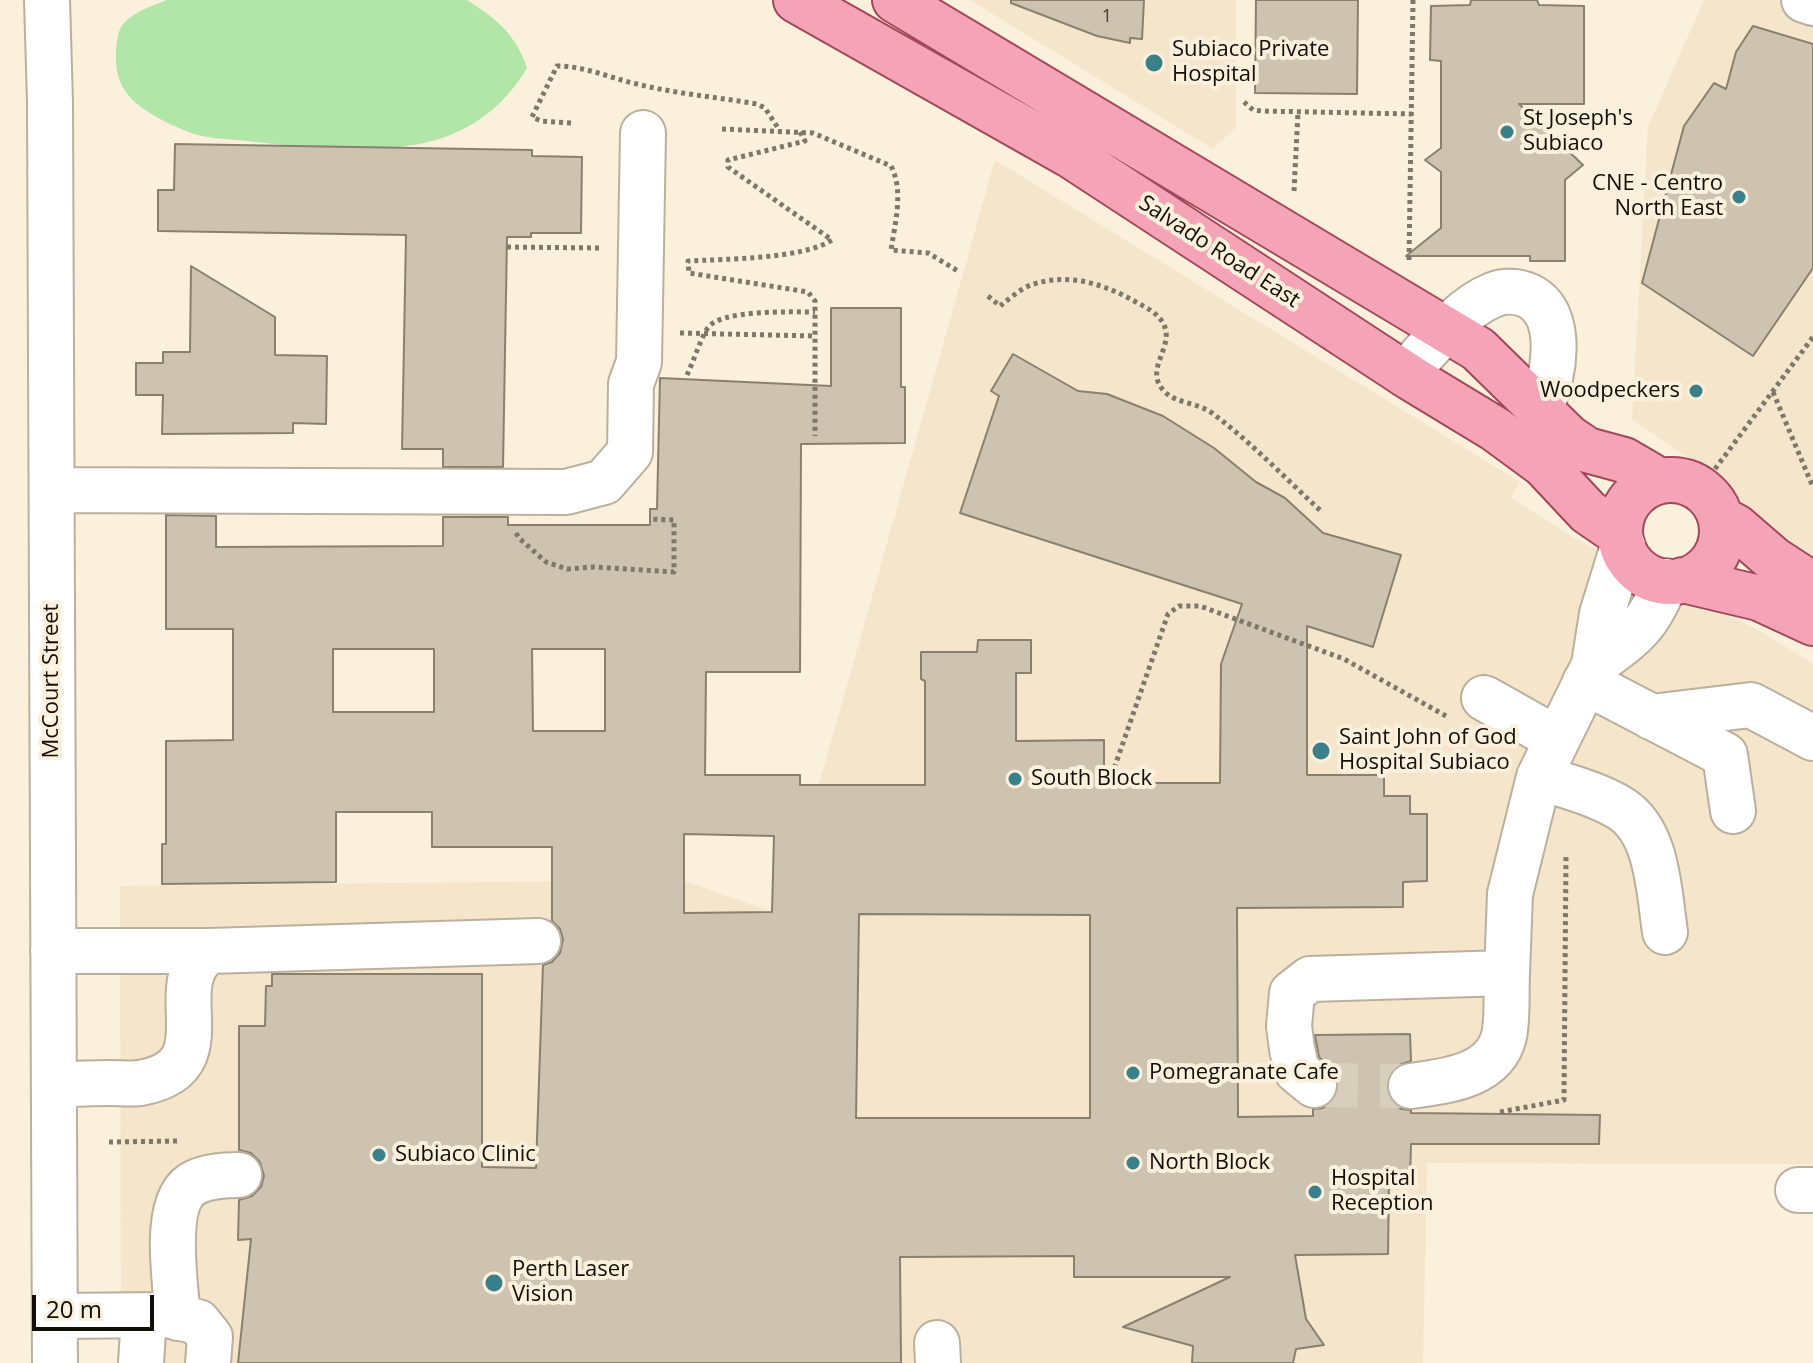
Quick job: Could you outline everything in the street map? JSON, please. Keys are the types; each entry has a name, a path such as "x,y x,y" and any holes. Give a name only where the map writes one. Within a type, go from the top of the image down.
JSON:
{"main road":[{"name":"Salvado Road East","path":"796,0 1070,155 1522,447 1621,540"},
{"path":"895,0 1478,349 1568,437 1587,450 1624,460 1660,481 1686,482 1698,488 1716,507 1721,519 1720,545 1715,557 1696,575 1675,580"},
{"path":"1660,481 1639,492 1624,511 1621,540 1627,557 1644,574 1759,598 1813,623"},
{"path":"1721,519 1813,585"}],"street":[{"name":"McCourt Street","path":"47,0 55,1363"},
{"path":"1804,0 1813,3"},
{"path":"52,490 566,492 604,482 630,452 631,384 639,362 643,133"},
{"path":"1405,374 1446,329 1492,295 1520,292 1544,308 1553,333 1548,386 1540,410"},
{"path":"1411,1086 1450,1080 1478,1070 1494,1059 1504,1036 1510,894 1548,758 1589,674 1621,540"},
{"path":"1589,674 1639,632 1675,580"},
{"path":"1589,674 1651,717 1725,755 1733,811"},
{"path":"1651,717 1751,705 1813,738"},
{"path":"1466,708 1548,758 1622,809 1645,835 1658,880 1665,932"},
{"path":"53,951 209,951 538,941"},
{"path":"54,1085 138,1083 172,1072 187,1053 190,979 196,962 209,951"},
{"path":"1314,1085 1297,1071 1289,1026 1292,993 1310,979 1507,973"},
{"path":"141,1363 161,1317 174,1212 183,1192 195,1182 221,1175 239,1175"},
{"path":"55,1316 161,1317 198,1322 210,1337 208,1363"}],"path":[{"path":"1409,266 1413,0"},
{"path":"1244,102 1253,110 1412,114"},
{"path":"1294,197 1298,112"},
{"path":"722,129 813,133 891,166 897,178 891,250 928,253 958,271"},
{"path":"800,132 805,141 742,155 728,160 728,167 832,240 820,248 688,261 689,273 781,285 808,292 815,301 815,436"},
{"path":"507,247 600,248"},
{"path":"988,296 1000,306 1030,285 1064,280 1091,281 1119,292 1156,313 1166,329 1166,340 1156,365 1157,380 1162,389 1172,398 1209,410 1322,512"},
{"path":"687,375 707,327 716,320 762,312 815,312"},
{"path":"676,333 815,336"},
{"path":"1715,469 1813,337"},
{"path":"1772,391 1813,487"},
{"path":"1109,783 1168,614 1179,606 1200,606 1466,708"},
{"path":"1500,1112 1564,1100 1566,841"},
{"path":"109,1142 188,1140"}],"shaded area":[{"name":"Subiaco Private Hospital","path":"970,0 1236,0 1236,127 1213,149"},
{"path":"1704,0 1776,0 1813,10 1813,565 1712,475 1632,419 1648,127"},
{"name":"Saint John of God Hospital Subiaco","path":"995,160 1520,482 1511,498 1574,538 1757,629 1813,664 1813,1164 1427,1163 1423,1363 121,1363 120,886 682,880 772,912 804,838"}],"green space":[{"path":"167,0 467,0 504,29 517,46 527,68 502,100 482,118 458,132 423,143 347,149 204,136 176,127 143,109 128,94 118,76 116,52 122,26 138,12"}],"building":[{"path":"1011,0 1144,0 1142,39 1130,38 1130,43 1097,36 1011,3"},
{"path":"1256,0 1358,0 1357,94 1255,93"},
{"name":"St Joseph's Subiaco","path":"1471,0 1537,0 1539,5 1584,6 1584,104 1519,104 1583,165 1565,180 1565,261 1530,261 1530,256 1406,256 1441,228 1441,172 1425,160 1441,148 1441,61 1430,60 1431,6 1470,5"},
{"name":"CNE - Centro North East","path":"1753,26 1813,44 1813,268 1753,356 1642,283 1684,126 1714,83 1726,89 1736,52"},
{"path":"175,144 532,150 532,156 582,157 581,233 531,233 531,237 507,237 503,467 443,467 443,449 402,449 406,235 158,231 158,190 174,190"},
{"path":"191,266 275,317 275,355 327,356 326,424 293,423 293,433 162,434 163,395 136,395 136,363 163,363 163,352 190,352"},
{"path":"831,308 901,308 905,443 801,444 800,672 706,672 705,775 800,775 800,785 925,785 925,681 921,679 921,652 977,652 978,640 1031,640 1031,673 1016,673 1016,741 1104,740 1104,783 1220,783 1221,664 1242,604 960,513 999,396 991,391 1013,354 1078,391 1107,394 1163,416 1214,448 1256,482 1285,498 1323,533 1401,555 1373,647 1307,626 1307,775 1384,775 1384,796 1410,796 1410,814 1427,814 1427,881 1403,882 1403,907 1237,908 1238,1117 1313,1116 1313,1109 1323,1108 1333,1101 1338,1090 1338,1077 1319,1057 1315,1035 1410,1034 1411,1061 1396,1066 1388,1077 1386,1090 1392,1102 1401,1109 1411,1110 1411,1113 1600,1115 1599,1144 1411,1144 1410,1180 1389,1182 1388,1254 1295,1255 1306,1319 1324,1345 1296,1349 1293,1363 1192,1363 1193,1346 1123,1327 1230,1277 1074,1277 1074,1256 900,1257 901,1363 238,1363 251,1239 238,1240 239,1200 252,1196 261,1187 264,1176 260,1162 251,1153 239,1150 239,1026 265,1026 266,986 272,986 272,974 482,974 482,1167 536,1168 543,965 552,962 560,953 563,939 560,929 552,921 552,847 432,847 432,812 336,812 336,882 162,884 162,844 166,844 166,741 233,740 233,629 166,629 166,515 216,516 216,547 443,546 443,517 508,517 508,525 650,525 650,509 657,509 660,378 831,386","holes":["333,649 434,649 434,712 333,712","532,649 605,649 605,731 533,731","684,834 774,836 772,912 684,913","859,914 1090,915 1090,1118 856,1118"]}],"tunnel":[{"path":"1314,1085 1411,1086"}],"place":[{"name":"Subiaco Private Hospital","path":"1154,63"},
{"name":"St Joseph's Subiaco","path":"1507,132"},
{"name":"CNE - Centro North East","path":"1739,197"},
{"name":"Woodpeckers","path":"1696,391"},
{"name":"Saint John of God Hospital Subiaco","path":"1321,751"},
{"name":"South Block","path":"1015,779"},
{"name":"Pomegranate Cafe","path":"1133,1073"},
{"name":"Subiaco Clinic","path":"379,1155"},
{"name":"North Block","path":"1133,1163"},
{"name":"Hospital Reception","path":"1315,1192"},
{"name":"Perth Laser Vision","path":"494,1283"}]}
